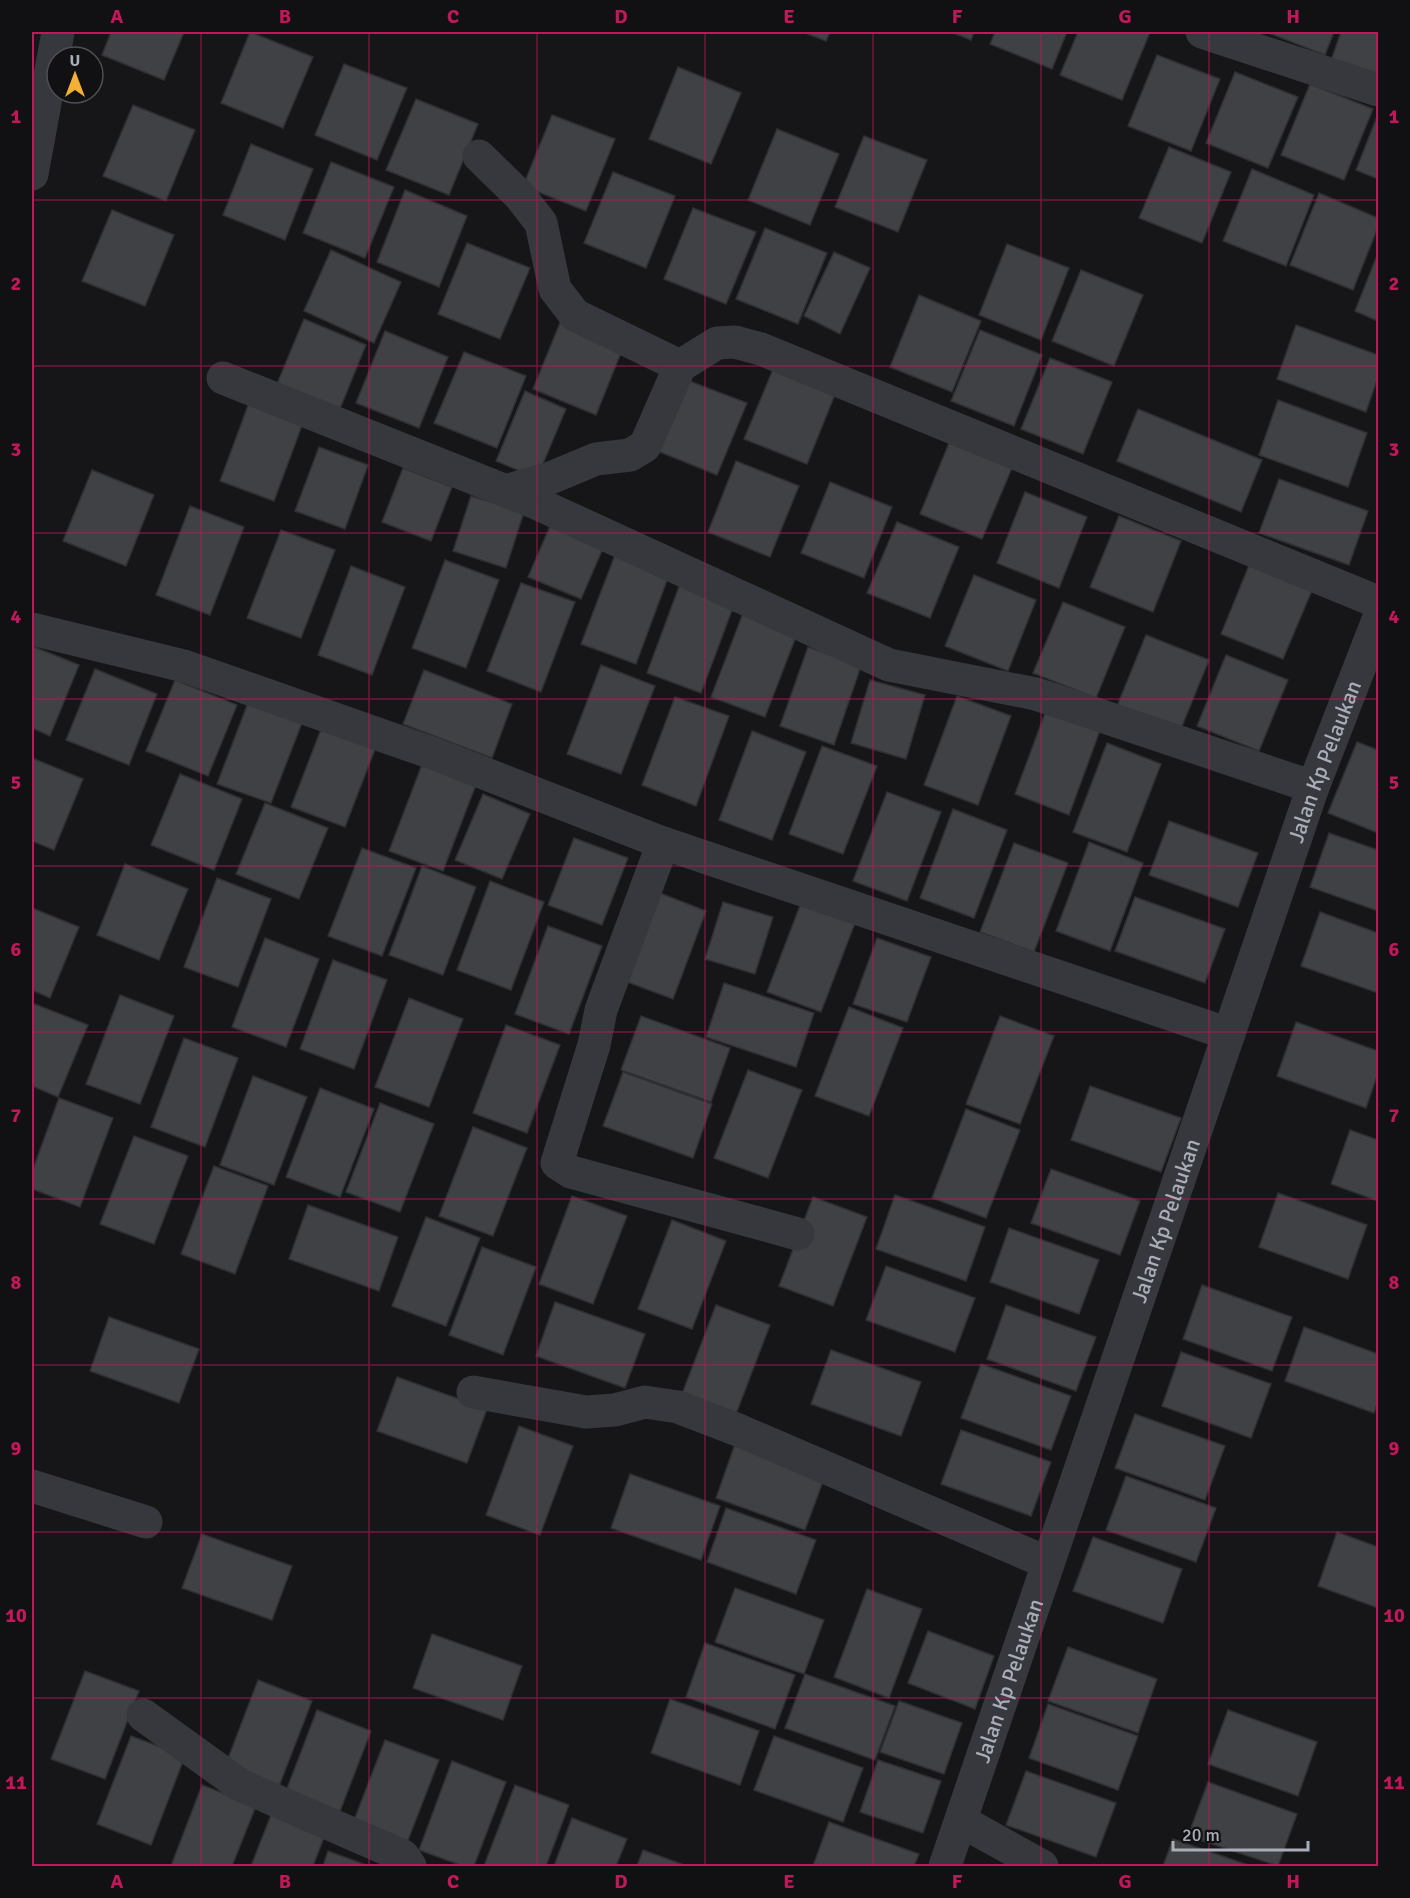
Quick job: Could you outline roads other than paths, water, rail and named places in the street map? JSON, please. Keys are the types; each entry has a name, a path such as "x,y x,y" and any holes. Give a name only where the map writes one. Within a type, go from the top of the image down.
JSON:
{"street":[{"path":"32,174 58,32"},
{"path":"1203,32 1378,90"},
{"path":"479,156 520,196 541,223 555,290 575,315 680,366"},
{"path":"505,491 548,478 596,459 638,452 645,446 680,366 717,344 735,342 761,349 1378,602"},
{"path":"223,378 505,491 889,664 1036,694 1313,787"},
{"name":"Jalan Kp Pelaukan","path":"945,1866 1313,787 1378,621"},
{"path":"32,629 184,666 432,753 663,843 1229,1034"},
{"path":"663,843 601,1010 594,1045 557,1163 571,1172 798,1234"},
{"path":"473,1392 586,1412 615,1410 645,1402 678,1407 738,1430 1048,1563"},
{"path":"32,1486 146,1522"},
{"path":"143,1715 240,1785 403,1856 410,1866"},
{"path":"961,1821 1042,1866"}]}
